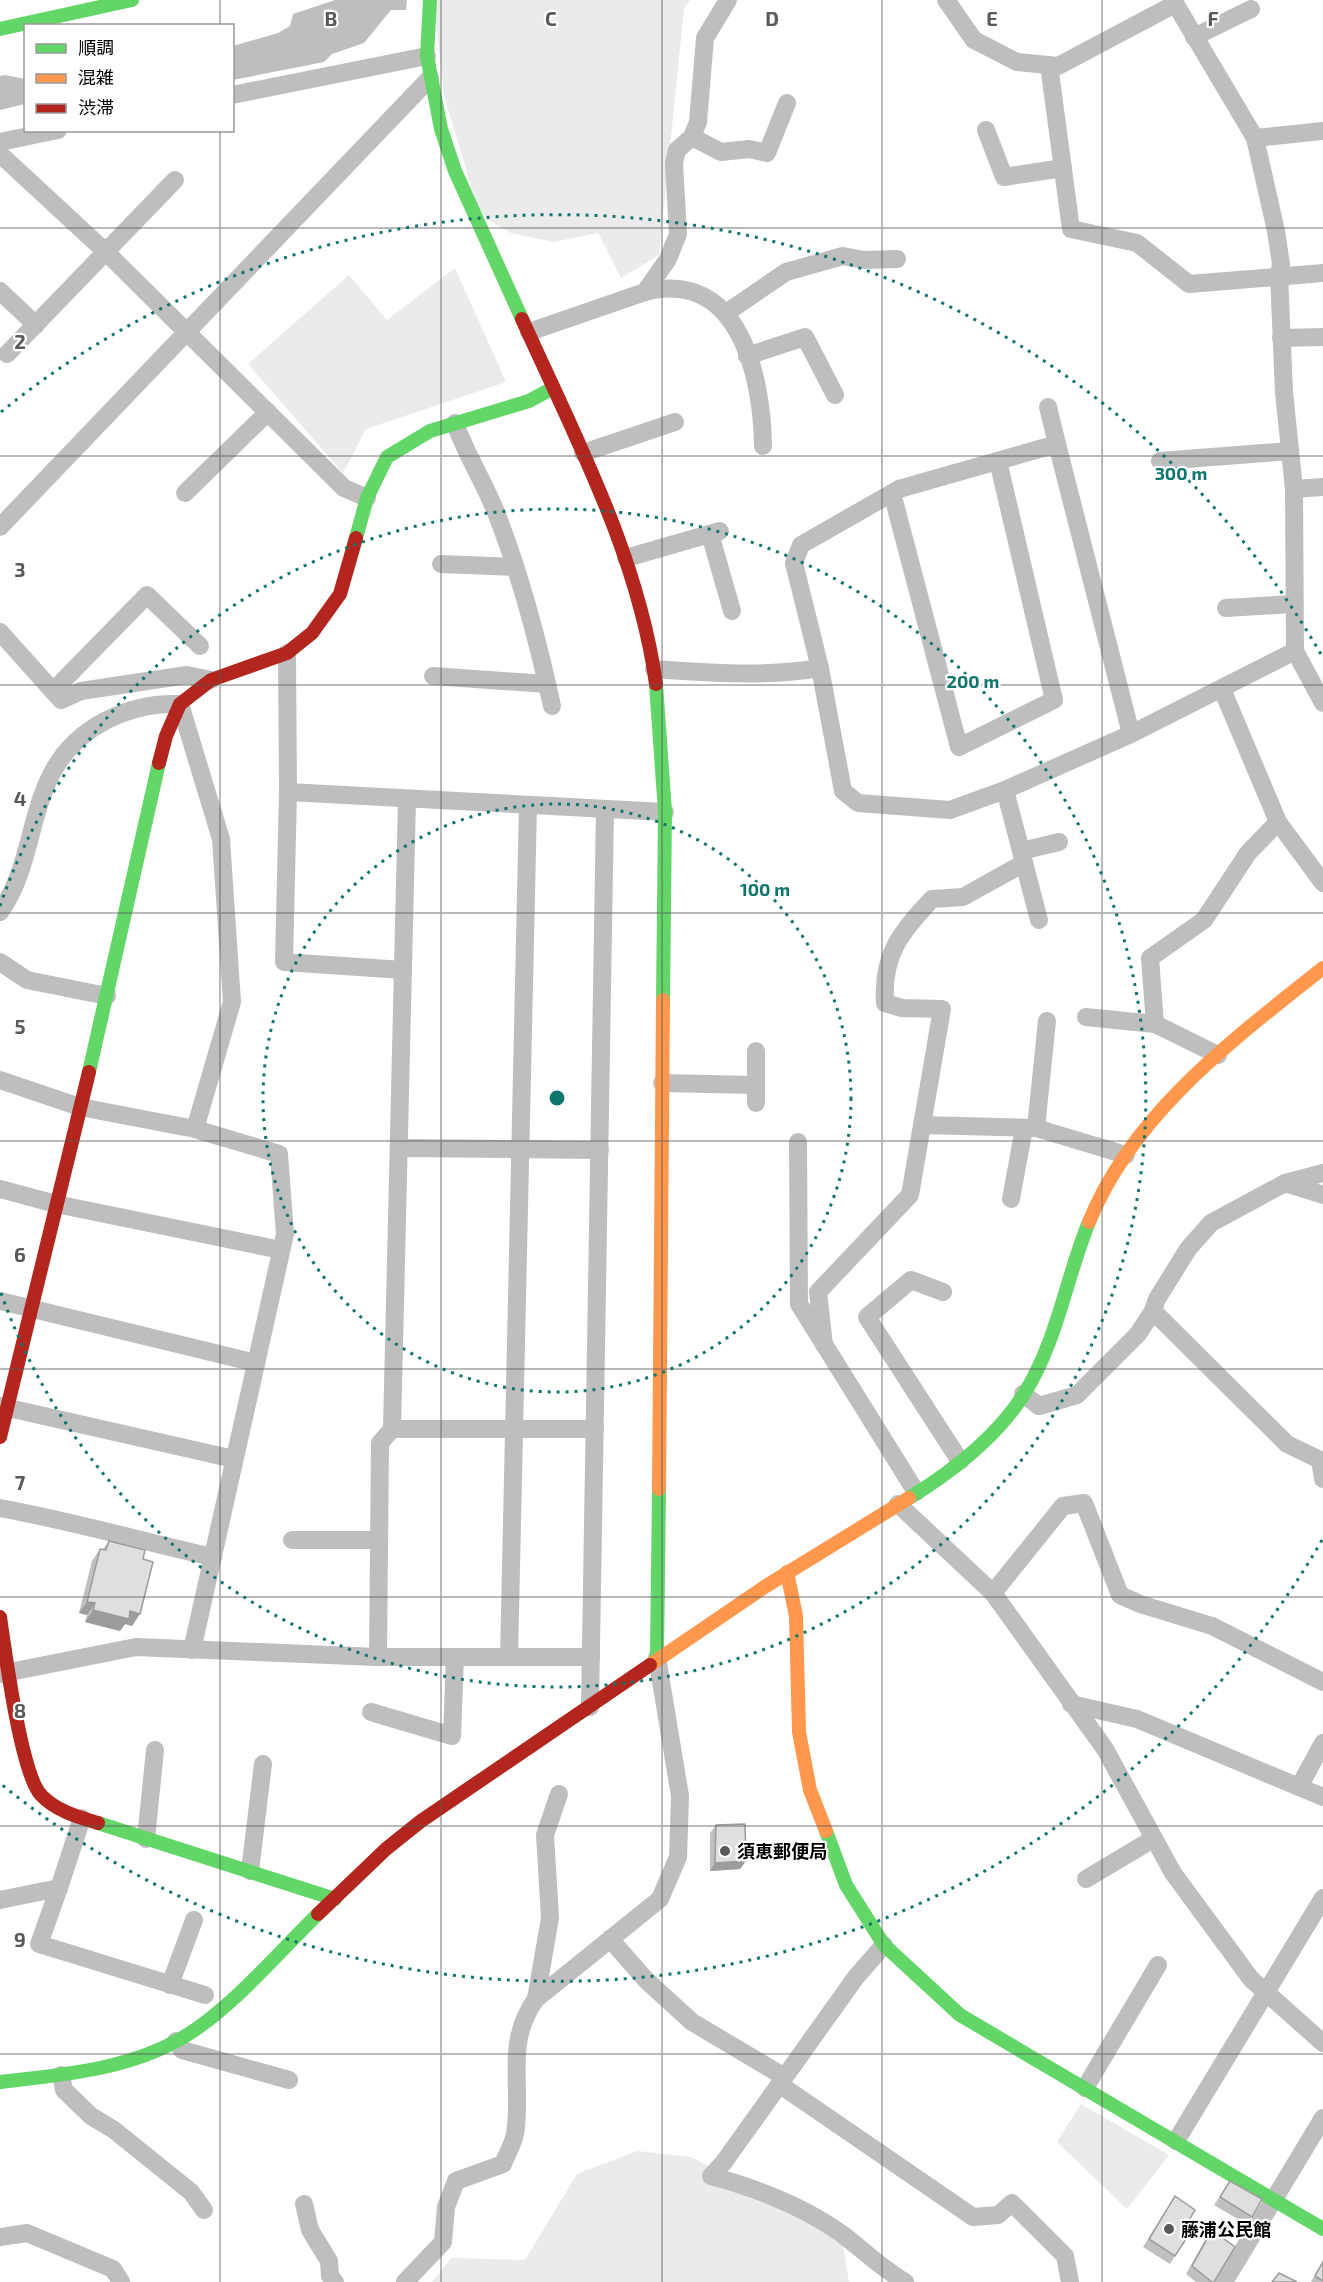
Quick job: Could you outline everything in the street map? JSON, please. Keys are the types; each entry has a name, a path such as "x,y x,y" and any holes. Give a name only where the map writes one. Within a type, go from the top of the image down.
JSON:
{"street":[{"path":"0,29 132,0"},
{"path":"405,2282 443,2242 446,2207 456,2181 503,2164 515,2135 516,2053 524,2015 536,2000 660,1899 678,1857 680,1796 657,1657 664,812 663,758 654,669 644,618 626,558 583,453 455,171 441,129 430,78 427,56 430,0"},
{"path":"645,292 668,259 678,234 674,163 677,150 692,137 698,122 705,39 728,0"},
{"path":"946,0 974,40 1017,62 1058,66 1174,2 1255,138 1281,264 1279,275 1281,338 1294,489 1295,651 1323,703"},
{"path":"1194,38 1251,9"},
{"path":"234,95 427,56"},
{"path":"1049,65 1071,229 1137,243 1189,284 1323,273"},
{"path":"0,527 430,78"},
{"path":"692,137 721,152 749,148 767,153 787,103"},
{"path":"986,130 1004,177 1063,168"},
{"path":"1255,138 1323,131"},
{"path":"0,142 48,132"},
{"path":"0,154 107,253 344,488 367,498"},
{"path":"7,354 175,180"},
{"path":"726,313 786,272 843,256 864,260 897,259"},
{"path":"529,332 664,287 686,289 705,295 726,313 747,356 759,392 764,446"},
{"path":"0,291 36,325"},
{"path":"747,356 804,337 835,395"},
{"path":"1281,338 1323,337"},
{"path":"0,1437 4,1406 31,1308 107,996 138,851 166,736 180,704 211,680 287,653 312,633 340,594 367,498 387,457 430,431 529,401 553,388"},
{"path":"1048,407 1131,734"},
{"path":"185,493 268,412"},
{"path":"583,453 675,422"},
{"path":"455,423 462,444 497,514 531,614 552,706"},
{"path":"1057,444 892,493 801,544 794,563 820,668 843,790 858,803 950,810 1005,790 1131,734 1295,651"},
{"path":"1160,461 1290,451"},
{"path":"892,493 959,747 1054,700 999,461"},
{"path":"1294,489 1323,487"},
{"path":"626,558 715,532 732,611"},
{"path":"441,564 514,567"},
{"path":"53,691 147,595 201,646"},
{"path":"1226,608 1293,604"},
{"path":"0,632 61,700 81,691 187,675 211,680"},
{"path":"287,653 288,792 284,962 403,970"},
{"path":"654,669 705,673 800,672 820,668"},
{"path":"433,676 547,684"},
{"path":"1222,689 1278,822 1323,883"},
{"path":"0,912 11,893 51,774 74,744 98,724 120,713 154,703 180,704"},
{"path":"180,704 221,839 232,1002 195,1129"},
{"path":"1005,790 1039,920"},
{"path":"288,792 664,812"},
{"path":"378,1657 380,1443 392,1429 407,799"},
{"path":"508,1657 528,805"},
{"path":"590,1707 605,809"},
{"path":"1155,1024 1150,958 1204,920 1248,853 1278,822"},
{"path":"824,1345 818,1292 910,1195 942,1009 902,1008 885,1004 886,966 906,928 932,899 963,897 1023,857 1059,842"},
{"path":"0,962 27,980 107,996"},
{"path":"0,2082 61,2075 122,2063 176,2041 226,2003 387,1848 423,1819 590,1707 657,1657 787,1572 898,1504 960,1461 1006,1419 1023,1394 1041,1356 1091,1217 1126,1155 1170,1098 1218,1054 1323,968"},
{"path":"1086,1017 1155,1024 1218,1054"},
{"path":"1011,1199 1030,1128 1047,1021"},
{"path":"756,1051 756,1103"},
{"path":"0,1080 80,1107 195,1129 279,1154 285,1234 192,1650"},
{"path":"662,1083 756,1084"},
{"path":"922,1125 1030,1128 1126,1155"},
{"path":"798,1142 800,1304 916,1492"},
{"path":"399,1148 600,1150"},
{"path":"1023,1394 1039,1407 1077,1395 1138,1334 1154,1311 1157,1299 1188,1248 1211,1223 1285,1183 1323,1173"},
{"path":"1285,1183 1308,1188 1323,1195"},
{"path":"0,1189 56,1204 281,1250"},
{"path":"943,1292 910,1280 867,1317 960,1461"},
{"path":"0,1301 256,1363"},
{"path":"1154,1311 1287,1444 1322,1456 1323,1479"},
{"path":"4,1406 234,1459"},
{"path":"392,1429 595,1429"},
{"path":"993,1593 1063,1506 1084,1503 1120,1595 1140,1604 1212,1626 1323,1682"},
{"path":"898,1504 993,1593 1105,1749 1173,1873 1245,1970 1323,2043"},
{"path":"0,1508 48,1517 126,1538 213,1557"},
{"path":"292,1540 379,1540"},
{"path":"787,1572 796,1616 799,1732 810,1790 846,1885 884,1945 960,2015 1323,2229"},
{"path":"0,1617 4,1673 30,1775 39,1793 53,1806 82,1818 335,1899"},
{"path":"4,1673 136,1647 378,1657 591,1657"},
{"path":"371,1712 452,1736 455,1658"},
{"path":"1071,1704 1137,1719 1323,1797"},
{"path":"1299,1786 1323,1743"},
{"path":"146,1839 155,1750"},
{"path":"250,1871 263,1764"},
{"path":"536,2000 550,1918 545,1835 559,1794"},
{"path":"82,1818 39,1944 205,1995"},
{"path":"1086,1879 1153,1839"},
{"path":"0,1900 59,1888"},
{"path":"1176,2141 1323,1898"},
{"path":"170,1985 194,1920"},
{"path":"610,1939 646,1980 692,2022 781,2080 973,2217 998,2215 1012,2203 1065,2256 1070,2282"},
{"path":"884,1945 856,1977 724,2162 711,2176 748,2186 801,2210 841,2234 882,2269 905,2282"},
{"path":"1085,2088 1158,1965"},
{"path":"176,2041 182,2050 289,2080"},
{"path":"61,2075 64,2090 91,2116 114,2130 191,2192 204,2210"},
{"path":"1224,2282 1323,2118"},
{"path":"304,2204 310,2230 329,2261 330,2276 335,2282"},
{"path":"0,2237 27,2233 113,2268 121,2282"}],"shaded area":[{"path":"335,0 407,0 406,10 391,10 364,43 332,54 324,62 234,80 234,46 278,33 290,26 293,14"},
{"path":"434,0 690,0 684,9 659,255 621,278 598,233 553,242 511,233 488,220 477,205 444,96"},
{"path":"0,76 24,79 24,104 0,110"},
{"path":"455,268 506,382 366,429 343,473 248,364 349,275 387,320"},
{"path":"1081,2104 1169,2155 1127,2209 1057,2142"},
{"path":"637,2151 691,2157 841,2234 849,2282 432,2282 451,2258 525,2260 577,2174"}],"building":[{"path":"109,1541 145,1550 143,1559 153,1562 140,1614 130,1611 129,1619 93,1610 95,1603 87,1602 100,1549 106,1550"},
{"name":"須恵郵便局","path":"745,1824 746,1861 715,1863 716,1825"},
{"path":"1230,2181 1262,2199 1252,2217 1220,2197"},
{"name":"藤浦公民館","path":"1175,2196 1195,2210 1182,2232 1188,2236 1175,2256 1149,2239"},
{"path":"1212,2230 1235,2247 1214,2282 1192,2266"},
{"path":"1323,2262 1323,2281 1315,2276"},
{"path":"1279,2273 1297,2282 1272,2282"}],"traffic: fast":[{"path":"0,29 132,0"},
{"path":"430,0 427,56 441,129 455,171 522,319"},
{"path":"356,538 367,498 387,457 430,431 529,401 553,388"},
{"path":"656,684 665,812 663,1000"},
{"path":"89,1072 159,763"},
{"path":"909,1498 942,1477 987,1439 1024,1394 1045,1353 1089,1222"},
{"path":"657,1657 659,1489"},
{"path":"98,1823 335,1899"},
{"path":"826,1831 846,1885 884,1945 960,2015 1323,2229"},
{"path":"0,2082 70,2073 116,2064 161,2049 182,2038 236,1997 318,1914"}],"traffic: slow":[{"path":"1089,1222 1108,1183 1132,1146 1159,1112 1221,1051 1323,968"},
{"path":"659,1489 663,1000"},
{"path":"650,1665 766,1586 909,1498"},
{"path":"787,1572 796,1616 799,1732 810,1790 826,1831"}],"traffic: jam":[{"path":"522,319 583,452 620,542 647,636 656,684"},
{"path":"159,763 166,736 180,704 211,680 287,653 312,633 340,594 356,538"},
{"path":"0,1437 89,1072"},
{"path":"0,1617 15,1711 34,1783 41,1795 53,1805 68,1813 98,1823"},
{"path":"318,1914 386,1849 421,1821 650,1665"}],"place":[{"name":"須恵郵便局","path":"725,1851"},
{"name":"藤浦公民館","path":"1169,2229"}]}
